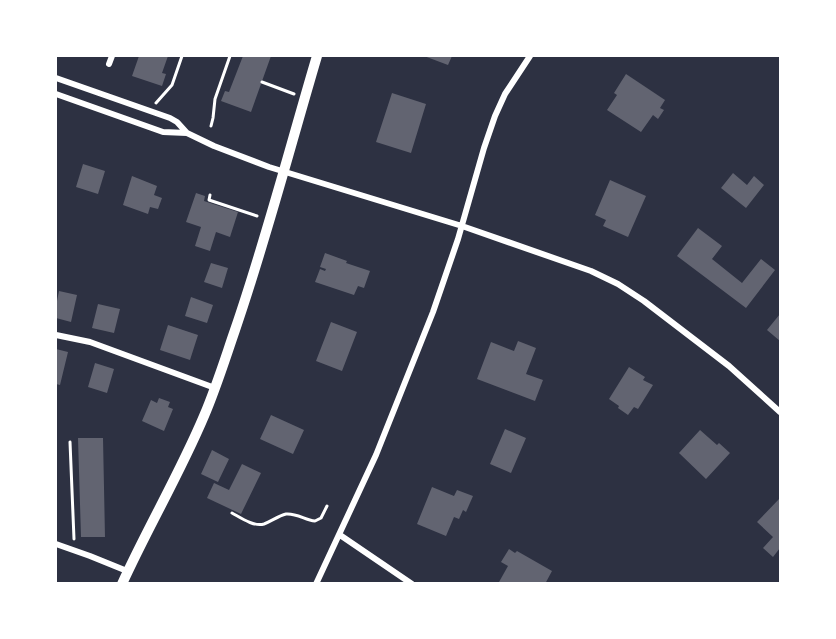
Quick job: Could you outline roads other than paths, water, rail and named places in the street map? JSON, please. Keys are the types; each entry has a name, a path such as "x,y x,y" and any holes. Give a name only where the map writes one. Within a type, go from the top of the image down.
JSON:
{"street":[{"path":"109,64 112,56"},
{"path":"122,584 170,489 215,388 270,220 317,56"},
{"path":"316,584 340,536 400,397 433,312 495,116 505,94 530,56"},
{"path":"56,78 170,118 187,133 214,146 283,171 462,226 591,271 618,284 701,342 780,412"},
{"path":"56,94 163,132 187,133"},
{"path":"56,335 90,342 215,388"},
{"path":"340,536 412,584"},
{"path":"56,544 127,571"}]}
